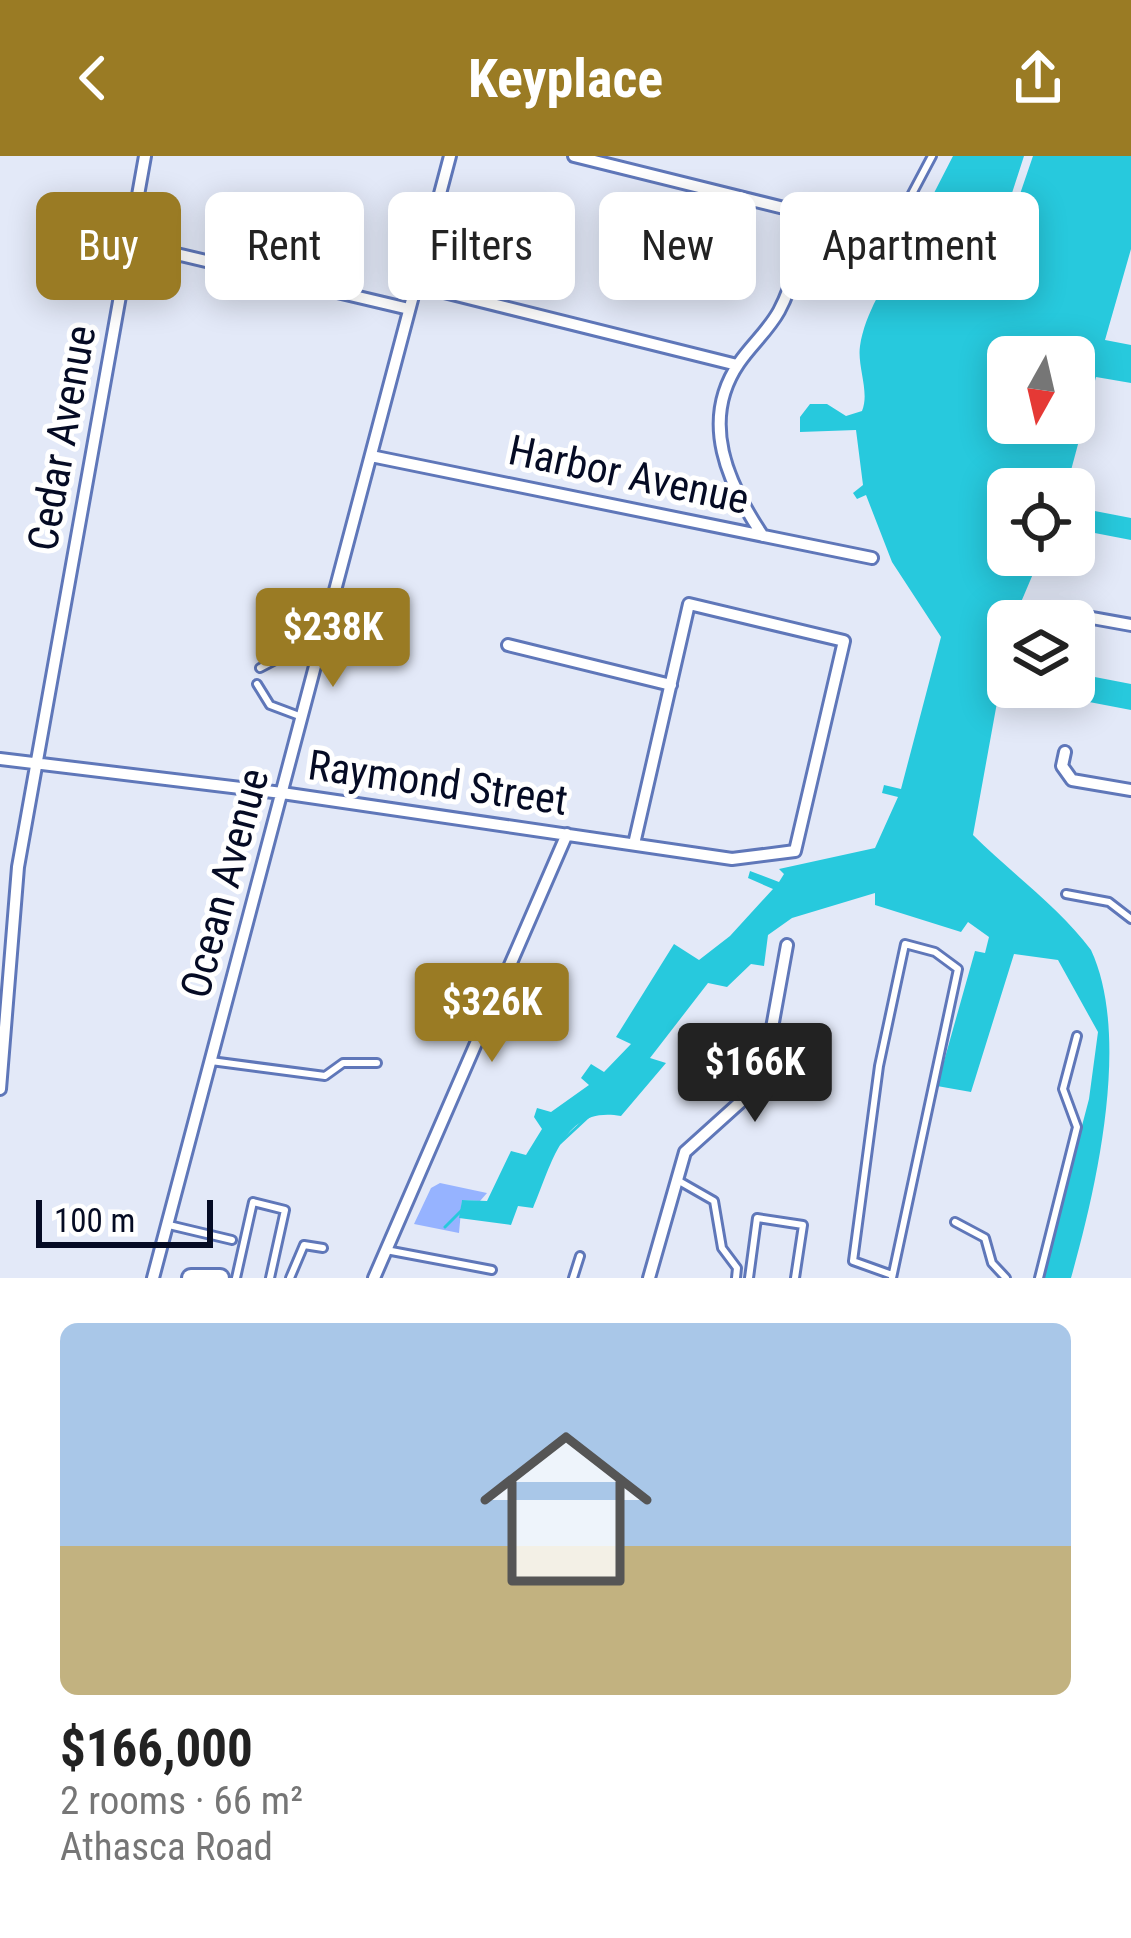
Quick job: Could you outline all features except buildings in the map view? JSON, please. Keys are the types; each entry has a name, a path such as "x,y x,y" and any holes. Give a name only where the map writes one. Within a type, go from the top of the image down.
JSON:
{"main road":[{"path":"191,1278 220,1278"}],"street":[{"name":"Cedar Avenue","path":"139,192 145,156"},
{"name":"Ocean Avenue","path":"441,192 450,156"},
{"path":"574,156 603,159 780,206"},
{"path":"181,255 409,309"},
{"name":"Cedar Avenue","path":"0,1089 18,867 120,300"},
{"name":"Ocean Avenue","path":"153,1278 412,300"},
{"path":"476,300 737,365"},
{"path":"763,536 729,478 720,440 725,395 737,365 783,300"},
{"name":"Harbor Avenue","path":"371,456 872,558"},
{"name":"Raymond Street","path":"0,759 282,793 732,859 795,851 844,640 689,604 671,685"},
{"path":"1095,618 1131,625"},
{"path":"508,644 671,685 634,844"},
{"path":"1064,752 1062,766 1072,779 1131,790"},
{"path":"374,1278 567,835"},
{"path":"649,1278 674,1179 699,1136 740,1108 756,1088 766,1061 787,945"}],"lane":[{"path":"913,192 932,156"},
{"path":"260,668 283,656 319,655"},
{"path":"257,684 270,705 302,717"},
{"path":"1066,894 1109,902 1131,919"},
{"path":"905,944 935,952 958,969 892,1277 853,1261 879,1066 905,944"},
{"path":"1039,1278 1077,1127 1063,1089 1077,1036"},
{"path":"211,1061 325,1076 344,1063 377,1063"},
{"path":"674,1179 713,1201 722,1248 737,1268 736,1278"},
{"path":"236,1278 254,1202 285,1210 270,1278"},
{"path":"749,1278 758,1218 802,1225 795,1278"},
{"path":"955,1222 985,1238 992,1263 1006,1278"},
{"path":"170,1225 232,1240"},
{"path":"290,1278 304,1245 323,1248"},
{"path":"386,1250 492,1270"},
{"path":"573,1278 580,1256"}],"shaded area":[{"path":"953,156 1024,156 1012,192 934,192"},
{"path":"1033,156 1131,156 1131,249 1105,340 1131,345 1131,383 1096,377 1095,381 1095,336 987,336 987,444 1078,444 1072,468 987,468 987,576 1032,576 1022,600 987,600 987,708 996,708 973,835 1079,935 1091,950 1103,985 1109,1067 1106,1112 1071,1278 1042,1278 1089,1099 1098,1032 1058,960 1014,954 971,1092 937,1086 975,951 985,953 989,937 968,922 961,932 875,905 875,893 792,918 768,935 764,966 751,964 727,987 708,983 650,1058 666,1063 621,1116 585,1120 562,1141 533,1208 518,1206 511,1225 459,1218 462,1200 487,1201 511,1151 526,1155 542,1129 534,1117 537,1108 551,1112 589,1085 581,1078 591,1064 604,1072 631,1044 616,1037 674,944 699,960 730,936 773,889 748,878 750,871 779,882 784,874 779,869 875,848 898,797 882,793 884,785 901,789 941,637 892,562 866,495 857,499 853,493 863,485 856,430 800,432 800,417 810,404 827,404 846,416 862,411 860,354 876,300 1039,300 1039,192 1021,192"},
{"path":"1095,511 1131,518 1131,540 1095,533"},
{"path":"1095,677 1131,684 1131,710 1095,703"},
{"path":"440,1183 487,1193 480,1201 462,1200 459,1233 414,1224 431,1188"}],"waterway":[{"path":"560,1143 588,1117"},
{"path":"445,1227 463,1209"}]}
